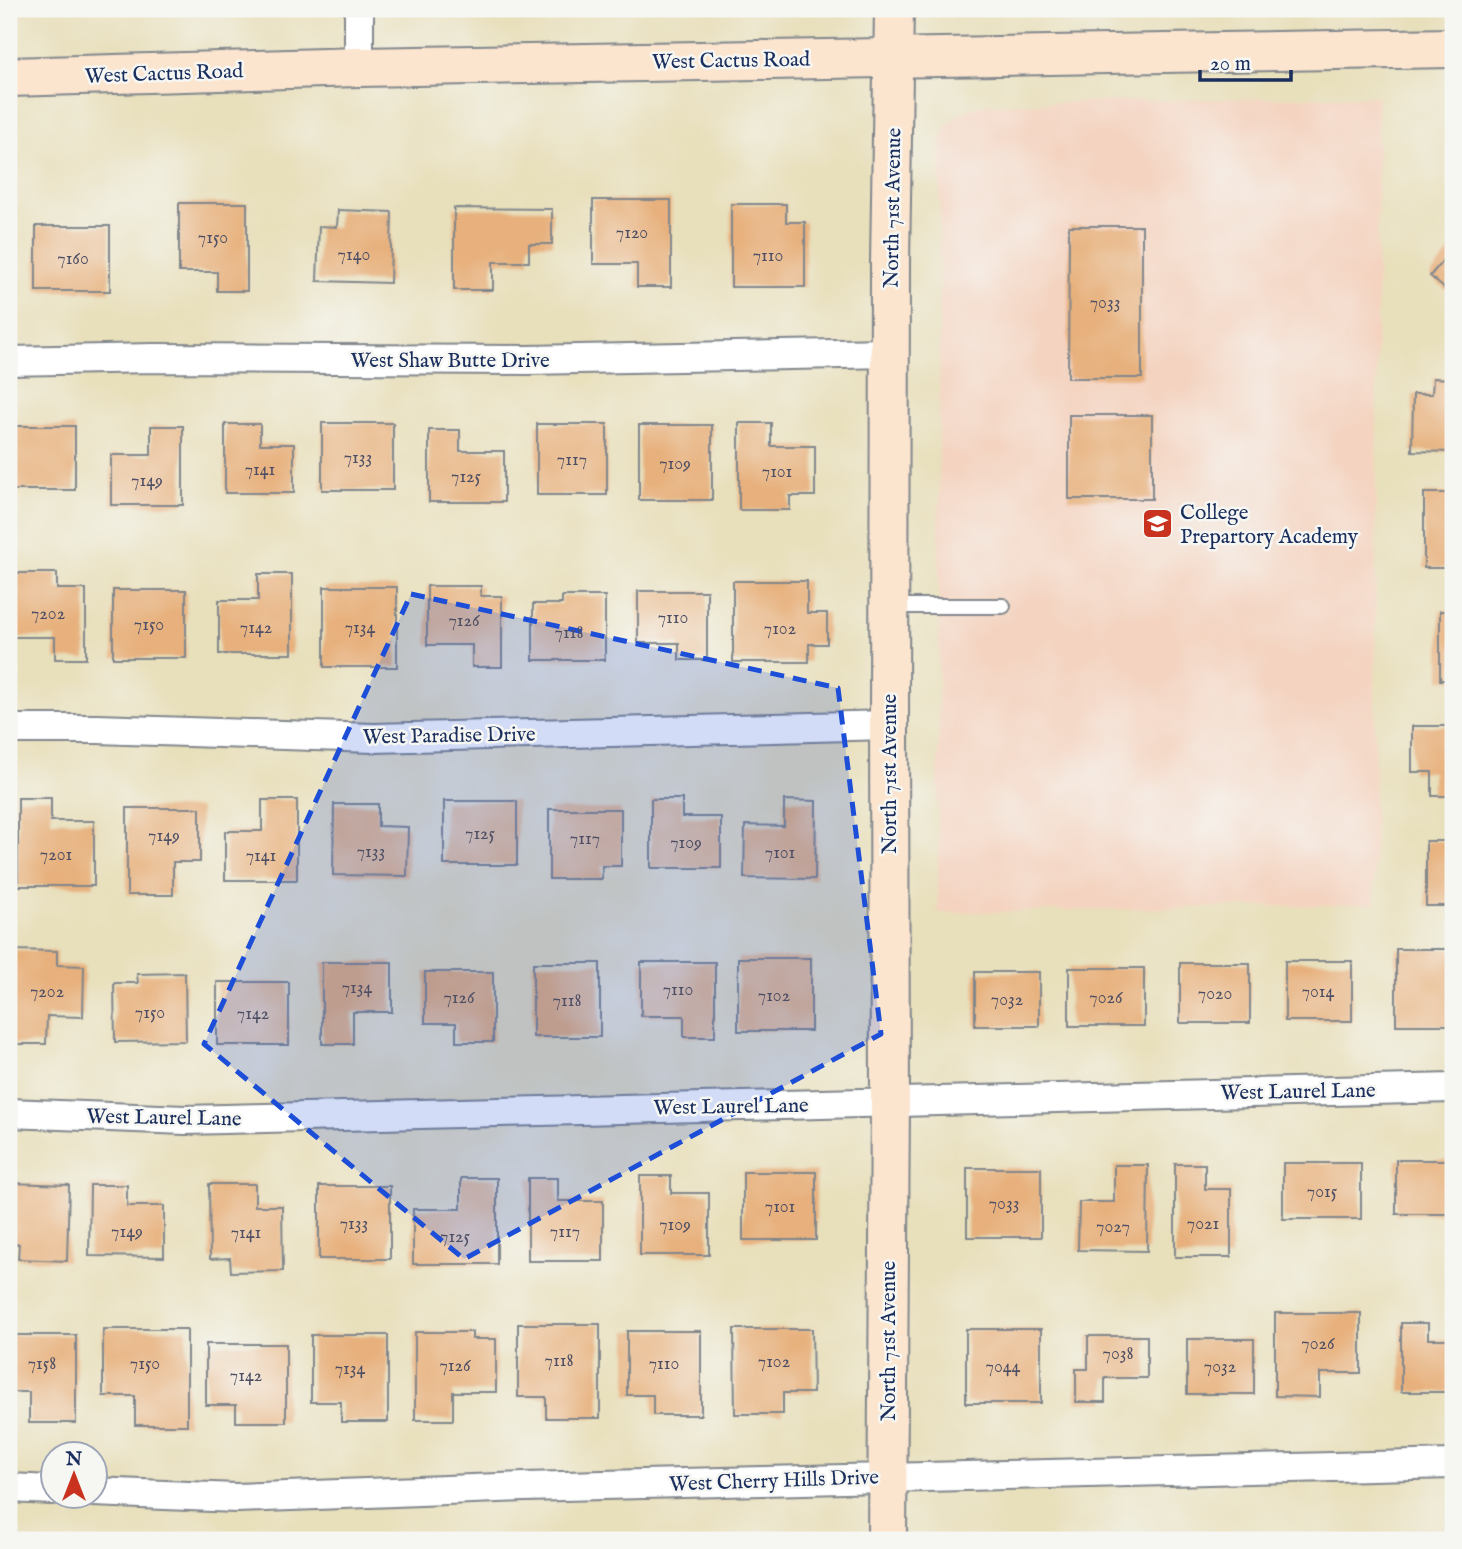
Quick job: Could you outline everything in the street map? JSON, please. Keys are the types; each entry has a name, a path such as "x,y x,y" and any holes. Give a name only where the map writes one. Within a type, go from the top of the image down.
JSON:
{"street":[{"path":"359,9 359,67"},
{"name":"North 71st Avenue","path":"887,1540 890,353 894,9"},
{"name":"West Cactus Road","path":"9,78 359,67 1453,48"},
{"name":"West Shaw Butte Drive","path":"9,361 153,358 527,360 890,353"},
{"name":"West Paradise Drive","path":"9,729 374,737 889,725"},
{"name":"West Laurel Lane","path":"9,1113 185,1120 1453,1088"},
{"name":"West Cherry Hills Drive","path":"108,1493 236,1498 524,1487 1453,1464"},
{"path":"9,1488 38,1489"}],"lane":[{"path":"889,606 1003,606"}],"highlighted area":[{"path":"411,594 838,688 881,1034 464,1259 204,1044"}],"shaded area":[{"name":"College Prepartory Academy","path":"1378,96 1374,904 938,913 940,144 948,123 965,111 988,104"}],"building":[{"path":"593,200 671,200 671,287 637,287 637,264 593,264"},
{"path":"179,203 247,203 247,291 217,291 217,272 179,272"},
{"path":"731,204 786,204 786,222 805,222 805,287 731,287"},
{"path":"454,208 552,209 552,244 529,244 529,262 493,262 493,290 454,290"},
{"path":"338,210 392,212 390,283 317,281 319,226 337,227"},
{"path":"36,226 110,226 110,291 36,291"},
{"path":"1069,226 1142,226 1142,378 1068,378"},
{"path":"1453,248 1453,296 1430,276"},
{"path":"1433,378 1453,379 1453,452 1412,451 1413,394 1432,394"},
{"path":"1069,415 1152,415 1152,499 1069,499"},
{"path":"322,423 393,423 393,490 322,490"},
{"path":"739,423 771,423 771,446 815,446 815,496 790,496 790,510 739,510"},
{"path":"225,424 260,424 260,444 294,444 294,493 225,493"},
{"path":"537,424 607,424 607,495 537,495"},
{"path":"639,425 712,425 712,500 639,500"},
{"path":"9,426 75,426 75,490 9,490"},
{"path":"151,426 183,426 183,505 111,505 111,455 151,455"},
{"path":"429,430 460,430 460,451 504,451 504,502 429,502"},
{"path":"1424,493 1453,493 1453,568 1424,568"},
{"path":"11,573 57,573 57,589 86,589 86,659 55,659 55,637 11,637"},
{"path":"258,574 292,574 292,654 219,654 219,600 258,600"},
{"path":"733,581 807,581 807,613 827,613 827,644 809,644 809,662 733,662"},
{"path":"427,586 481,586 481,596 502,596 502,667 472,667 472,645 427,645"},
{"path":"324,587 397,587 397,667 324,667"},
{"path":"113,590 186,590 186,658 113,658"},
{"path":"638,591 707,591 707,660 679,660 679,643 638,643"},
{"path":"562,596 605,596 605,660 533,660 533,604 562,604"},
{"path":"1440,611 1453,611 1453,680 1440,680"},
{"path":"1412,726 1453,726 1453,796 1432,796 1432,772 1412,772"},
{"path":"18,798 51,798 51,821 94,821 94,886 18,886"},
{"path":"651,799 682,799 682,817 721,817 721,868 651,868"},
{"path":"262,800 297,800 297,880 225,880 225,831 262,831"},
{"path":"784,800 816,801 815,879 744,878 745,825 784,826"},
{"path":"444,801 517,801 517,865 444,865"},
{"path":"334,804 378,804 378,826 408,827 407,876 333,875"},
{"path":"127,808 200,808 200,862 173,862 173,895 127,895"},
{"path":"549,809 621,809 621,866 602,866 602,879 549,879"},
{"path":"1426,841 1453,841 1453,906 1426,906"},
{"path":"1396,949 1453,949 1453,1025 1396,1025"},
{"path":"12,950 57,951 57,965 84,966 83,1017 47,1016 46,1044 11,1044"},
{"path":"738,958 811,958 811,1031 738,1031"},
{"path":"1285,961 1352,961 1352,1021 1285,1021"},
{"path":"322,962 392,962 392,1012 353,1012 353,1044 322,1044"},
{"path":"641,962 715,962 715,1037 684,1037 684,1016 641,1016"},
{"path":"533,963 600,963 600,1037 533,1037"},
{"path":"1180,963 1250,963 1250,1023 1180,1023"},
{"path":"1069,968 1144,968 1144,1026 1069,1026"},
{"path":"425,972 493,972 493,1042 456,1042 456,1023 425,1023"},
{"path":"975,972 1039,972 1039,1026 975,1026"},
{"path":"185,973 186,1041 115,1042 114,983 138,983 137,974"},
{"path":"217,982 289,982 289,1045 217,1045"},
{"path":"1396,1160 1453,1160 1453,1214 1396,1214"},
{"path":"1283,1163 1361,1163 1361,1219 1283,1219"},
{"path":"1175,1164 1205,1164 1205,1189 1231,1189 1231,1257 1175,1257"},
{"path":"1114,1165 1148,1165 1147,1251 1078,1250 1079,1202 1114,1202"},
{"path":"967,1168 1041,1168 1041,1237 967,1237"},
{"path":"743,1172 816,1172 816,1240 743,1240"},
{"path":"640,1176 671,1176 671,1193 709,1193 709,1255 640,1255"},
{"path":"461,1178 497,1178 497,1264 413,1264 413,1209 461,1209"},
{"path":"528,1178 558,1178 558,1201 603,1201 603,1261 528,1261"},
{"path":"9,1183 69,1185 67,1261 18,1259 19,1244 9,1244"},
{"path":"209,1184 255,1184 255,1206 282,1206 283,1271 231,1272 230,1258 210,1259"},
{"path":"90,1185 127,1185 127,1206 164,1206 164,1257 89,1256"},
{"path":"319,1186 390,1186 390,1259 319,1259"},
{"path":"1275,1313 1361,1313 1361,1373 1320,1373 1320,1397 1275,1396"},
{"path":"1401,1323 1428,1323 1428,1339 1453,1339 1453,1392 1401,1392"},
{"path":"518,1324 600,1324 600,1418 546,1418 546,1397 518,1397"},
{"path":"103,1329 187,1329 187,1425 135,1425 135,1396 103,1396"},
{"path":"734,1329 812,1329 813,1393 783,1393 783,1414 735,1414"},
{"path":"966,1329 1041,1329 1041,1403 966,1403"},
{"path":"627,1331 701,1331 701,1415 653,1415 653,1395 627,1395"},
{"path":"415,1332 472,1332 472,1339 496,1339 496,1392 453,1392 453,1420 415,1420"},
{"path":"9,1335 76,1335 76,1423 29,1423 29,1392 9,1392"},
{"path":"311,1335 388,1335 388,1422 341,1422 341,1402 311,1402"},
{"path":"1088,1336 1147,1336 1147,1378 1105,1378 1105,1402 1076,1402 1076,1369 1088,1369"},
{"path":"1187,1339 1254,1339 1254,1394 1187,1394"},
{"path":"206,1344 286,1344 286,1422 236,1422 236,1405 206,1405"},
{"path":"1386,1536 1415,1536 1415,1540 1386,1540"}],"place":[{"name":"College Prepartory Academy","path":"1157,524"}]}
